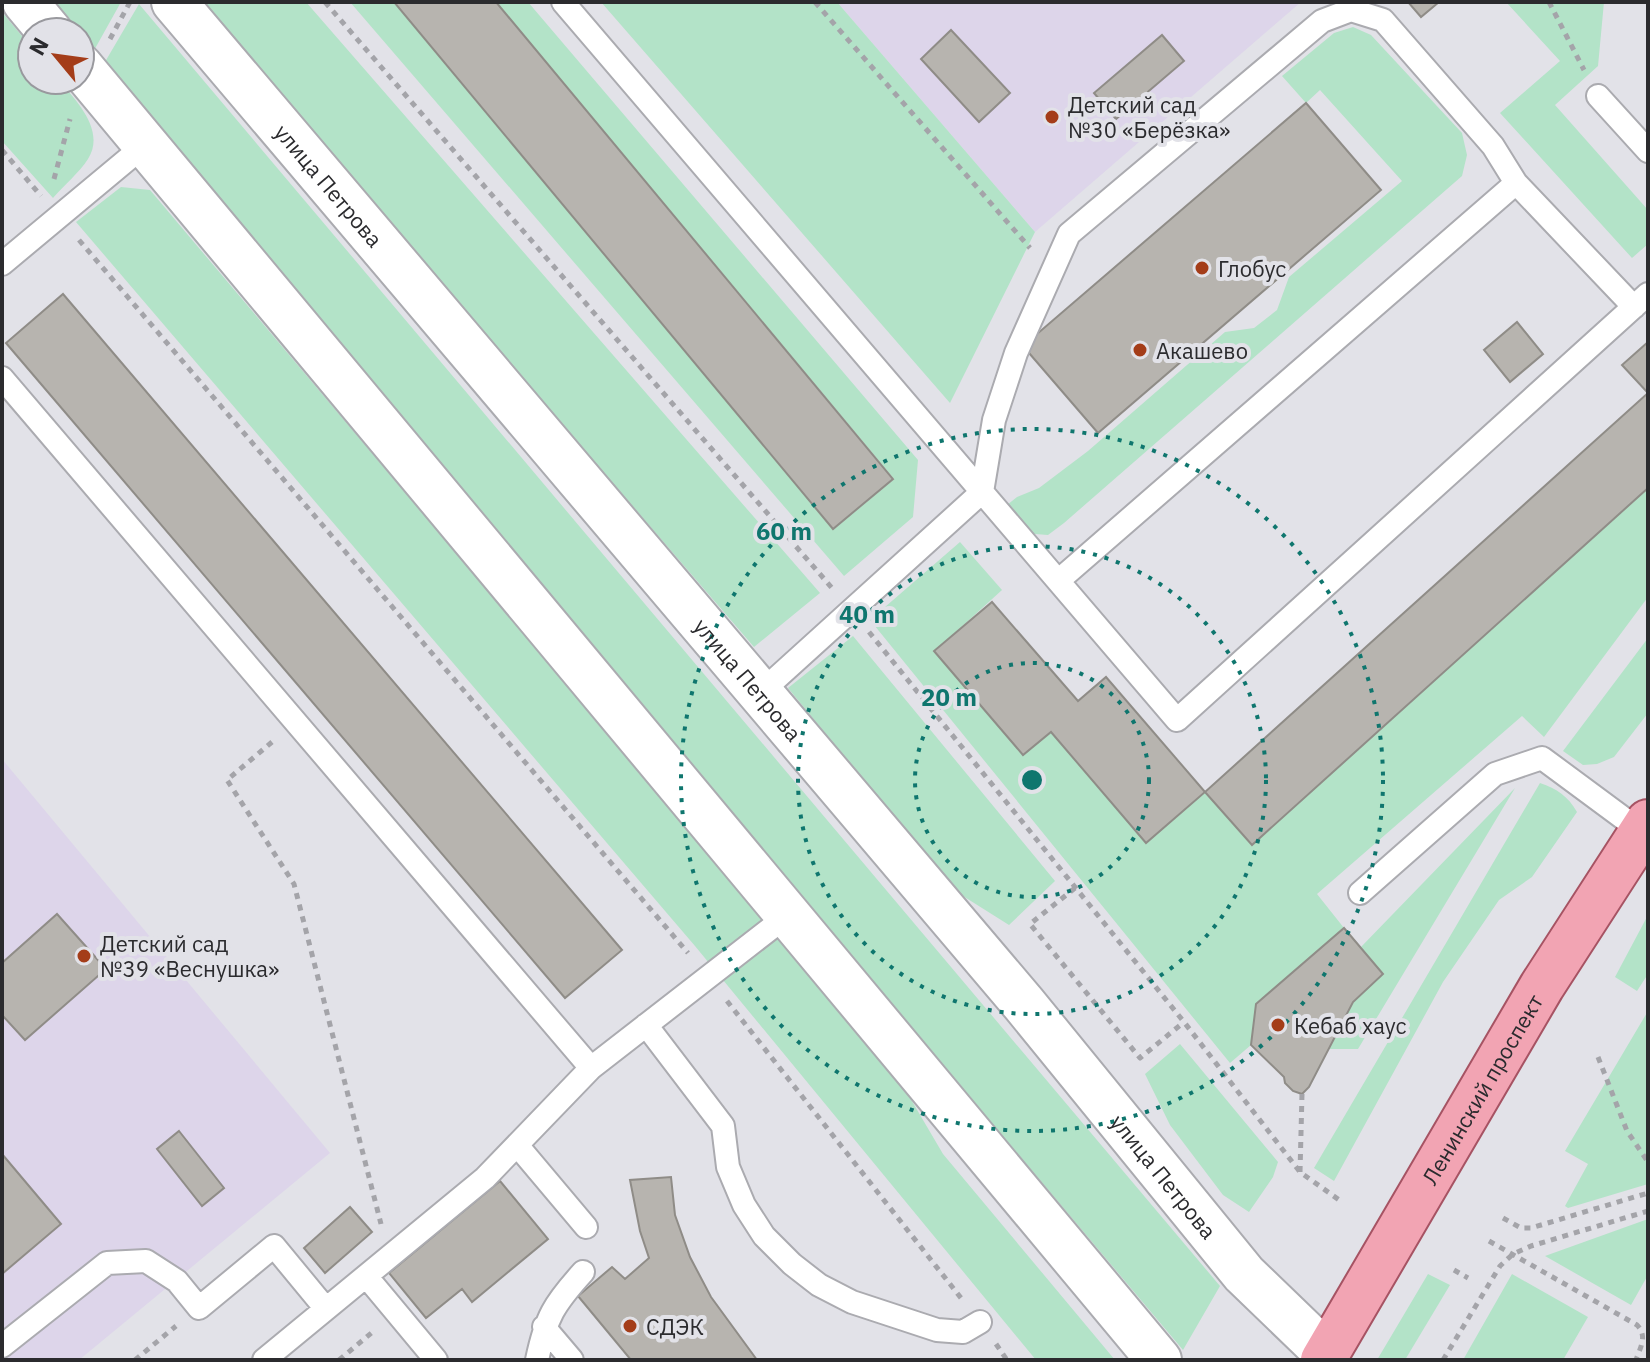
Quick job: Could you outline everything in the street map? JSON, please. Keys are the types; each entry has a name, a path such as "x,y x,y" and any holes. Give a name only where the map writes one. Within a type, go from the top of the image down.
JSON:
{"main road":[{"name":"улица Петрова","path":"174,2 1024,1004 1244,1274 1325,1357"},
{"path":"96,64 146,144 1159,1360"},
{"name":"Ленинский проспект","path":"1325,1357 1542,986 1645,827"}],"lane":[{"path":"563,2 982,492 1058,581 1177,720 1641,301 1516,183 1493,146 1383,20 1351,10 1322,21 1069,234 1016,353 999,407 982,492 760,693"},
{"path":"1598,96 1648,151"},
{"path":"2,264 53,209 146,144"},
{"path":"1058,581 1516,183"},
{"path":"2,378 591,1068"},
{"path":"1360,893 1495,774 1542,758 1645,827"},
{"path":"264,1360 485,1178 591,1068 788,915"},
{"path":"646,1025 723,1126 728,1167 744,1205 764,1236 792,1264 819,1285 852,1302 937,1330 963,1332 980,1322"},
{"path":"517,1145 586,1227"},
{"path":"2,1346 107,1263 146,1261 177,1281 199,1308 274,1246 326,1309"},
{"path":"537,1360 544,1327 557,1301 583,1272"},
{"path":"366,1276 436,1360"},
{"path":"544,1327 572,1360"}],"path":[{"path":"96,52 130,2"},
{"path":"325,2 852,611 1184,1022 1300,1172 1342,1202"},
{"path":"815,2 1052,273"},
{"path":"1549,2 1598,96"},
{"path":"53,209 71,116"},
{"path":"2,150 709,977 1007,1360"},
{"path":"295,722 227,780 294,884 389,1256"},
{"path":"1075,887 1030,924 1140,1058 1184,1022"},
{"path":"1598,1057 1627,1131 1648,1162"},
{"path":"1300,1172 1302,1094"},
{"path":"1503,1218 1521,1228 1531,1228 1648,1193"},
{"path":"1443,1360 1495,1274 1513,1254 1648,1211"},
{"path":"1489,1241 1637,1325 1643,1339 1636,1360"},
{"path":"1454,1270 1468,1278"},
{"path":"135,1360 199,1308"},
{"path":"339,1360 396,1312"}],"shaded area":[{"name":"Детский сад №30 «Берёзка»","path":"837,2 1301,2 1035,232"},
{"name":"Детский сад №39 «Веснушка»","path":"2,759 330,1153 79,1360 2,1360"}],"green space":[{"path":"48,2 121,2 96,47 96,16 60,16"},
{"path":"198,2 306,2 820,593 754,647"},
{"path":"350,2 394,2 834,529 894,479 496,2 528,2 918,460 913,517 844,576"},
{"path":"601,2 837,2 1035,232 950,403"},
{"path":"1506,2 1604,2 1598,66 1555,105 1648,210 1648,244 1632,258 1500,113 1560,61"},
{"path":"139,4 1220,1286 1183,1350 102,67"},
{"path":"2,12 16,29 16,96 71,96 87,116 93,148 80,169 53,198 2,141"},
{"path":"1353,27 1371,35 1462,133 1467,155 1462,176 1064,523 1048,535 1022,533 1002,509 1017,497 1039,488 1088,451 1225,332 1254,328 1277,310 1289,277 1402,181 1320,90 1306,103 1282,76 1334,33"},
{"path":"121,187 150,190 896,1074 943,1154 1115,1360 1036,1360 695,946 76,222"},
{"path":"1648,488 1648,597 1544,737 1522,716 1317,894 1344,928 1256,1004 1251,1045 1230,1063 870,620 960,542 1002,590 935,651 1023,755 1051,732 1146,842 1205,792 1252,845"},
{"path":"853,636 1055,881 1009,925 955,891 788,688"},
{"path":"1648,638 1648,713 1614,757 1597,764 1583,765 1563,751"},
{"path":"1540,783 1562,794 1577,812 1532,877 1499,900 1443,982 1334,1181 1314,1168"},
{"path":"1515,788 1358,1049 1327,1049 1353,1002 1383,974 1361,947"},
{"path":"1648,915 1648,974 1637,991 1615,977"},
{"path":"1648,1011 1648,1184 1568,1208 1565,1206 1588,1164 1565,1151"},
{"path":"1180,1044 1278,1162 1273,1177 1249,1212 1223,1195 1170,1125 1145,1074"},
{"path":"1648,1219 1648,1275 1631,1305 1545,1256"},
{"path":"1428,1274 1450,1285 1405,1360 1377,1360"},
{"path":"1512,1274 1588,1317 1563,1360 1463,1360"}],"building":[{"path":"394,2 496,2 893,479 833,529"},
{"path":"1408,2 1439,2 1421,17"},
{"path":"951,30 1010,93 979,122 921,59"},
{"path":"1162,35 1184,61 1116,119 1094,93"},
{"name":"Глобус","path":"1306,103 1381,190 1098,433 1023,346"},
{"path":"63,294 622,950 565,998 6,343"},
{"path":"1517,322 1543,354 1510,382 1484,350"},
{"path":"1648,342 1648,393 1622,365"},
{"path":"1648,393 1648,488 1252,845 1205,792"},
{"path":"992,602 1078,701 1106,677 1205,792 1146,843 1051,732 1023,755 934,651"},
{"path":"57,914 106,969 25,1040 2,1015 2,963"},
{"path":"1344,928 1383,974 1353,1002 1309,1087 1302,1094 1293,1091 1285,1083 1284,1077 1251,1045 1256,1004"},
{"path":"179,1131 224,1188 202,1206 157,1149"},
{"path":"2,1154 61,1224 2,1274"},
{"path":"671,1177 675,1215 690,1257 711,1297 757,1360 631,1360 578,1296 612,1267 625,1279 649,1258 630,1180"},
{"path":"500,1181 548,1239 472,1302 462,1289 426,1318 389,1273"},
{"path":"350,1207 372,1232 325,1273 304,1248"}],"place":[{"name":"Детский сад №30 «Берёзка»","path":"1052,117"},
{"name":"Глобус","path":"1202,268"},
{"name":"Акашево","path":"1140,350"},
{"name":"Детский сад №39 «Веснушка»","path":"84,956"},
{"name":"Кебаб хаус","path":"1278,1025"},
{"name":"СДЭК","path":"630,1326"}]}
